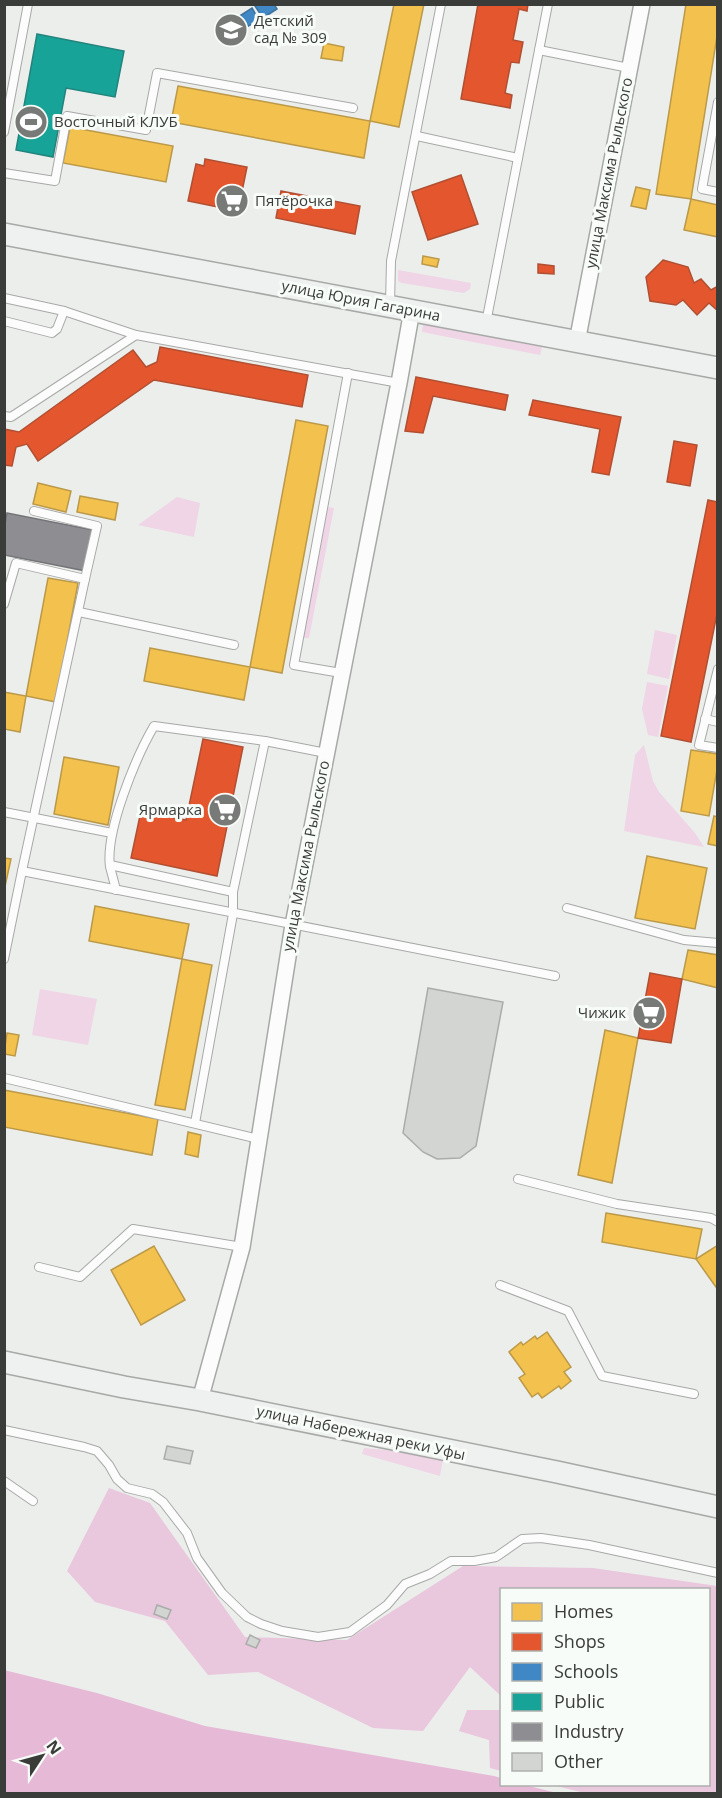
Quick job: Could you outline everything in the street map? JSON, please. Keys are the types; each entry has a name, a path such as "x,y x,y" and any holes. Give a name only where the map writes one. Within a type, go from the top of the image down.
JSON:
{"main road":[{"name":"улица Юрия Гагарина","path":"4,234 717,368"},
{"name":"улица Набережная реки Уфы","path":"4,1362 557,1472 717,1507"}],"street":[{"name":"улица Максима Рыльского","path":"577,342 642,4"},
{"name":"улица Максима Рыльского","path":"200,1400 242,1247 292,925 412,310"}],"lane":[{"path":"4,132 28,4"},
{"path":"390,306 391,261 441,4"},
{"path":"486,324 548,4"},
{"path":"539,50 629,68"},
{"path":"4,173 55,181 67,116 146,130 157,73 353,108"},
{"path":"717,102 702,189 717,192"},
{"path":"417,136 518,158"},
{"path":"4,298 64,311 136,335 399,383"},
{"path":"4,321 52,333 57,329 64,311"},
{"path":"4,416 12,417 136,335"},
{"path":"342,673 294,665 348,373"},
{"path":"4,959 97,526 34,511"},
{"path":"4,604 16,563 85,579"},
{"path":"79,612 234,645"},
{"path":"717,669 699,745 717,748"},
{"path":"705,719 717,722"},
{"path":"116,890 110,865 112,833 141,752 154,726 265,741 326,753"},
{"path":"195,1123 233,914 233,892 265,741"},
{"path":"4,812 112,833"},
{"path":"110,865 233,892"},
{"path":"22,871 555,976"},
{"path":"567,908 684,940 717,943"},
{"path":"4,1078 259,1138"},
{"path":"518,1179 617,1204 711,1218 717,1222"},
{"path":"39,1267 80,1277 133,1230 242,1247"},
{"path":"500,1285 568,1311 602,1376 694,1394"},
{"path":"4,1431 97,1451 126,1488 152,1494 163,1502 187,1533 198,1558 222,1593 247,1617 282,1631 318,1637 350,1632 387,1605 405,1584 451,1562 474,1562 496,1557 522,1539 540,1538 589,1545 717,1573"},
{"path":"4,1481 33,1501"}],"shaded area":[{"path":"398,270 471,283 470,289 464,293 402,283 398,281"},
{"path":"423,324 542,347 540,355 422,332"},
{"path":"177,497 200,503 194,537 138,525"},
{"path":"328,507 334,508 309,638 303,638"},
{"path":"655,630 677,635 669,679 647,674"},
{"path":"647,682 668,686 658,737 648,735 642,709"},
{"path":"644,745 653,781 659,792 695,833 704,847 624,831 635,755"},
{"path":"40,989 97,999 88,1045 32,1035"},
{"path":"364,1448 443,1459 440,1476 362,1454"},
{"path":"109,1488 150,1503 245,1637 347,1640 463,1566 593,1568 717,1586 717,1793 589,1794 556,1786 710,1786 710,1588 500,1588 500,1695 470,1667 423,1731 373,1728 258,1672 208,1675 165,1621 95,1602 67,1571"},
{"path":"4,1670 97,1693 205,1726 494,1776 500,1778 500,1786 529,1786 557,1793 5,1793"},
{"path":"467,1710 500,1710 500,1771 490,1768 489,1740 459,1731"}],"building: Homes":[{"path":"394,4 424,4 399,127 370,121"},
{"path":"686,4 718,4 718,30 691,199 656,194"},
{"path":"324,43 344,47 342,61 321,58"},
{"path":"178,86 370,121 364,158 171,122"},
{"path":"70,127 173,146 166,182 63,163"},
{"path":"636,187 650,190 646,209 631,206"},
{"path":"691,199 718,205 718,237 684,230"},
{"path":"423,256 439,259 437,267 422,264"},
{"path":"296,420 328,426 282,673 250,667"},
{"path":"38,483 71,491 66,512 33,504"},
{"path":"80,496 118,503 115,520 77,512"},
{"path":"48,578 78,583 56,702 26,696"},
{"path":"150,648 250,667 244,700 144,681"},
{"path":"4,692 26,696 20,732 4,729"},
{"path":"691,750 718,754 709,816 681,811"},
{"path":"64,757 119,767 108,825 54,814"},
{"path":"714,816 718,817 718,846 708,844"},
{"path":"647,856 707,868 695,929 635,918"},
{"path":"4,858 11,859 4,891"},
{"path":"95,906 189,924 182,959 89,941"},
{"path":"688,950 718,955 718,988 682,979"},
{"path":"182,959 212,965 185,1110 155,1105"},
{"path":"605,1030 638,1038 612,1183 578,1175"},
{"path":"7,1033 19,1035 15,1056 4,1054"},
{"path":"4,1090 158,1119 152,1155 4,1127"},
{"path":"188,1132 201,1135 198,1157 185,1154"},
{"path":"606,1213 702,1229 696,1259 602,1242"},
{"path":"718,1245 718,1290 696,1259"},
{"path":"154,1246 185,1300 141,1325 111,1270"},
{"path":"547,1332 571,1367 564,1372 571,1381 561,1389 559,1386 542,1398 538,1393 532,1397 519,1378 525,1374 509,1352 521,1342 523,1345 535,1336 537,1339"}],"building: Shops":[{"path":"478,4 528,4 527,11 519,9 513,40 523,42 519,63 511,62 505,93 512,95 510,108 461,99"},
{"path":"205,159 247,167 238,211 188,201 196,164 204,166"},
{"path":"461,175 478,224 428,240 412,192"},
{"path":"281,191 360,206 355,234 276,218"},
{"path":"663,260 688,267 694,283 701,279 711,290 718,286 718,311 709,303 697,315 683,300 676,305 650,301 646,277"},
{"path":"538,264 554,266 554,274 538,273"},
{"path":"160,347 308,375 302,407 154,380 38,461 27,444 16,447 12,466 4,465 4,429 19,432 133,350 146,367 157,362"},
{"path":"416,377 508,395 505,410 433,396 423,433 405,431"},
{"path":"533,400 621,417 609,475 592,472 600,429 529,415"},
{"path":"674,441 697,445 690,486 667,482"},
{"path":"708,500 718,502 718,609 691,742 661,736"},
{"path":"203,739 243,747 217,876 131,858 141,811 186,820"},
{"path":"650,973 682,979 671,1043 638,1038"}],"building: Schools":[{"path":"274,4 277,9 263,18 255,6"},
{"path":"252,8 259,20 245,28 238,17"}],"building: Public":[{"path":"37,34 124,51 115,97 66,88 53,157 16,150"}],"building: Industry":[{"path":"7,513 93,530 86,571 4,555 4,529"}],"building: Other":[{"path":"428,988 503,1002 476,1146 460,1158 437,1159 423,1152 403,1133"},
{"path":"167,1446 193,1451 190,1464 164,1459"},
{"path":"157,1605 171,1610 167,1619 154,1614"},
{"path":"250,1635 260,1640 256,1648 246,1644"}],"place":[{"name":"Детский сад № 309","path":"231,30"},
{"name":"Восточный КЛУБ","path":"31,122"},
{"name":"Пятёрочка","path":"232,201"},
{"name":"Ярмарка","path":"225,810"},
{"name":"Чижик","path":"649,1013"}]}
